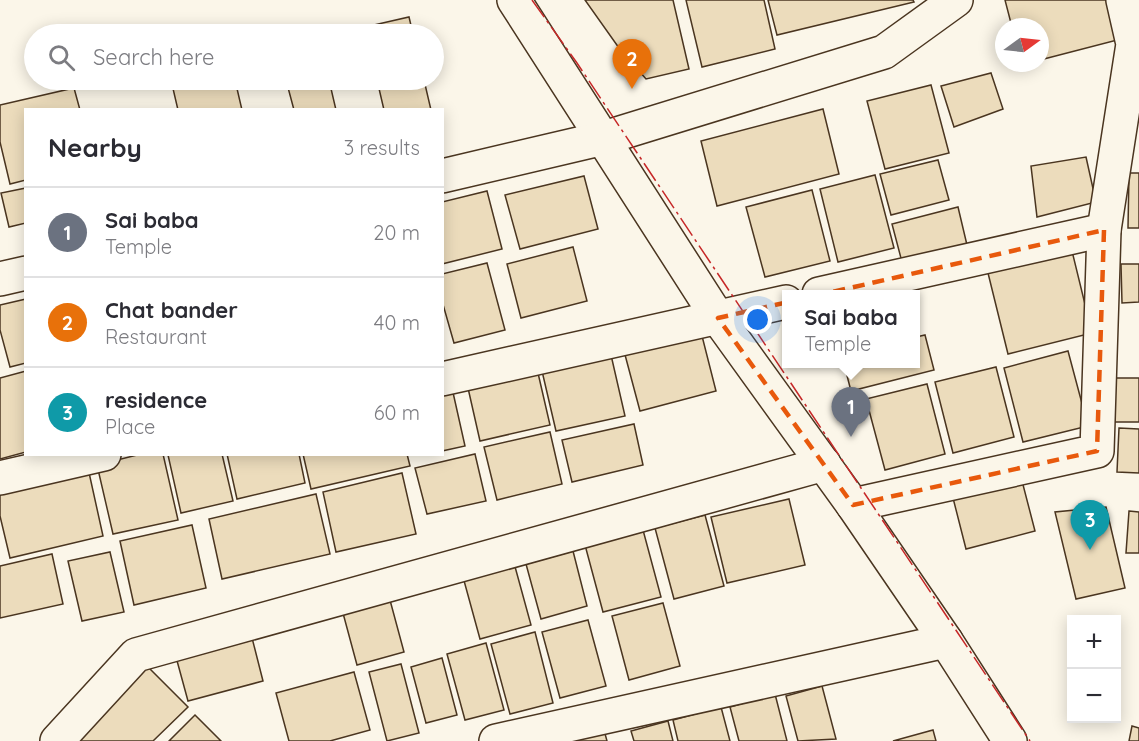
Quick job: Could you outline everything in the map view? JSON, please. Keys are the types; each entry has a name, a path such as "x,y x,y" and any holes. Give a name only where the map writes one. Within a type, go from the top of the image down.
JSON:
{"street":[{"path":"514,0 718,318 853,505 946,641 1010,741"},
{"path":"444,176 604,138 884,52 956,0"},
{"path":"853,505 1097,451 1104,230 1136,44 1123,0"},
{"path":"837,290 1104,230"},
{"path":"0,279 24,273"},
{"path":"444,379 782,303"},
{"path":"0,478 96,456"},
{"path":"57,741 136,655 824,464"},
{"path":"496,741 946,641"}],"highlighted area":[{"path":"1104,230 1097,451 853,505 718,318"}],"building":[{"path":"585,0 673,0 689,69 646,79 619,48"},
{"path":"686,0 764,0 775,49 702,67"},
{"path":"768,0 913,0 914,2 777,35"},
{"path":"1005,0 1115,0 1125,38 1049,58 1049,18 1010,18"},
{"path":"409,17 411,24 378,24"},
{"path":"991,73 1003,109 954,127 941,86"},
{"path":"931,85 949,153 885,169 867,101"},
{"path":"65,90 75,90 79,108 24,108 24,180 10,184 0,142 0,105"},
{"path":"173,90 237,90 242,108 178,108"},
{"path":"289,90 331,90 336,108 293,108"},
{"path":"379,90 426,90 431,108 384,108"},
{"path":"823,109 839,174 717,206 701,141"},
{"path":"1086,157 1096,202 1037,217 1031,166"},
{"path":"938,160 949,200 891,215 880,174"},
{"path":"1129,173 1139,173 1139,228 1128,228"},
{"path":"875,175 894,248 838,262 820,189"},
{"path":"584,176 598,229 520,249 505,195"},
{"path":"24,188 24,223 9,227 1,193"},
{"path":"812,190 830,261 765,277 746,207"},
{"path":"487,191 502,249 444,264 444,202"},
{"path":"958,207 967,245 902,262 892,224"},
{"path":"573,247 587,301 521,318 507,264"},
{"path":"1072,251 1092,333 1008,354 988,273"},
{"path":"487,263 505,330 454,343 444,308 444,274"},
{"path":"1121,264 1139,264 1139,302 1122,303"},
{"path":"24,299 24,364 10,367 0,330 0,305"},
{"path":"701,332 716,391 640,411 624,351"},
{"path":"925,335 934,370 851,391 845,368 920,368 920,336"},
{"path":"1068,351 1088,426 1023,442 1004,368"},
{"path":"611,355 625,416 556,431 542,371"},
{"path":"996,367 1014,437 953,453 935,382"},
{"path":"24,372 24,453 0,459 0,378"},
{"path":"538,373 550,425 480,441 468,388"},
{"path":"1109,378 1139,378 1139,422 1108,422"},
{"path":"927,384 945,454 885,470 866,399"},
{"path":"452,388 465,446 444,451 444,390"},
{"path":"634,424 643,465 572,482 562,440"},
{"path":"1119,428 1139,429 1139,473 1117,472"},
{"path":"550,432 562,484 497,500 484,447"},
{"path":"475,454 486,501 427,514 415,468"},
{"path":"133,456 163,456 178,520 113,534 97,465"},
{"path":"168,456 222,456 233,501 181,513"},
{"path":"227,456 299,456 305,483 237,499"},
{"path":"303,456 408,456 410,466 311,489"},
{"path":"88,468 103,536 10,558 0,516 0,489"},
{"path":"402,473 416,534 336,552 323,492"},
{"path":"1021,477 1035,531 966,549 952,494"},
{"path":"316,494 330,554 222,579 209,519"},
{"path":"789,499 805,565 727,583 711,517"},
{"path":"1106,507 1125,588 1076,599 1055,512"},
{"path":"1129,511 1139,512 1139,553 1126,553"},
{"path":"705,515 724,586 674,599 655,528"},
{"path":"192,525 206,588 134,605 120,541"},
{"path":"643,530 661,597 603,612 585,545"},
{"path":"573,551 587,606 541,619 526,564"},
{"path":"110,552 124,612 82,621 68,561"},
{"path":"52,554 63,604 0,618 0,566"},
{"path":"514,563 531,625 480,639 463,577"},
{"path":"387,589 404,652 357,665 340,602"},
{"path":"663,603 680,666 629,680 612,616"},
{"path":"588,620 606,686 560,698 542,632"},
{"path":"249,626 263,681 188,701 173,646"},
{"path":"535,632 553,703 510,714 491,644"},
{"path":"486,643 504,710 465,720 447,654"},
{"path":"442,658 457,715 426,723 411,667"},
{"path":"142,661 188,707 153,741 76,741"},
{"path":"401,664 419,733 387,741 369,672"},
{"path":"354,672 370,730 330,741 289,741 276,693"},
{"path":"822,686 836,739 798,741 786,696"},
{"path":"775,694 787,741 739,741 730,707"},
{"path":"721,707 730,741 678,741 673,720"},
{"path":"195,715 221,741 169,741"},
{"path":"668,721 673,741 634,741 631,731"},
{"path":"1132,726 1139,728 1139,741 1129,741"},
{"path":"604,730 607,741 566,741"},
{"path":"933,730 936,741 893,741"}],"power":[{"path":"532,0 577,63 1030,741"}],"place":[{"name":"Chat bander","path":"632,89"},
{"name":"Sai baba","path":"851,437"},
{"name":"residence","path":"1090,550"}]}
